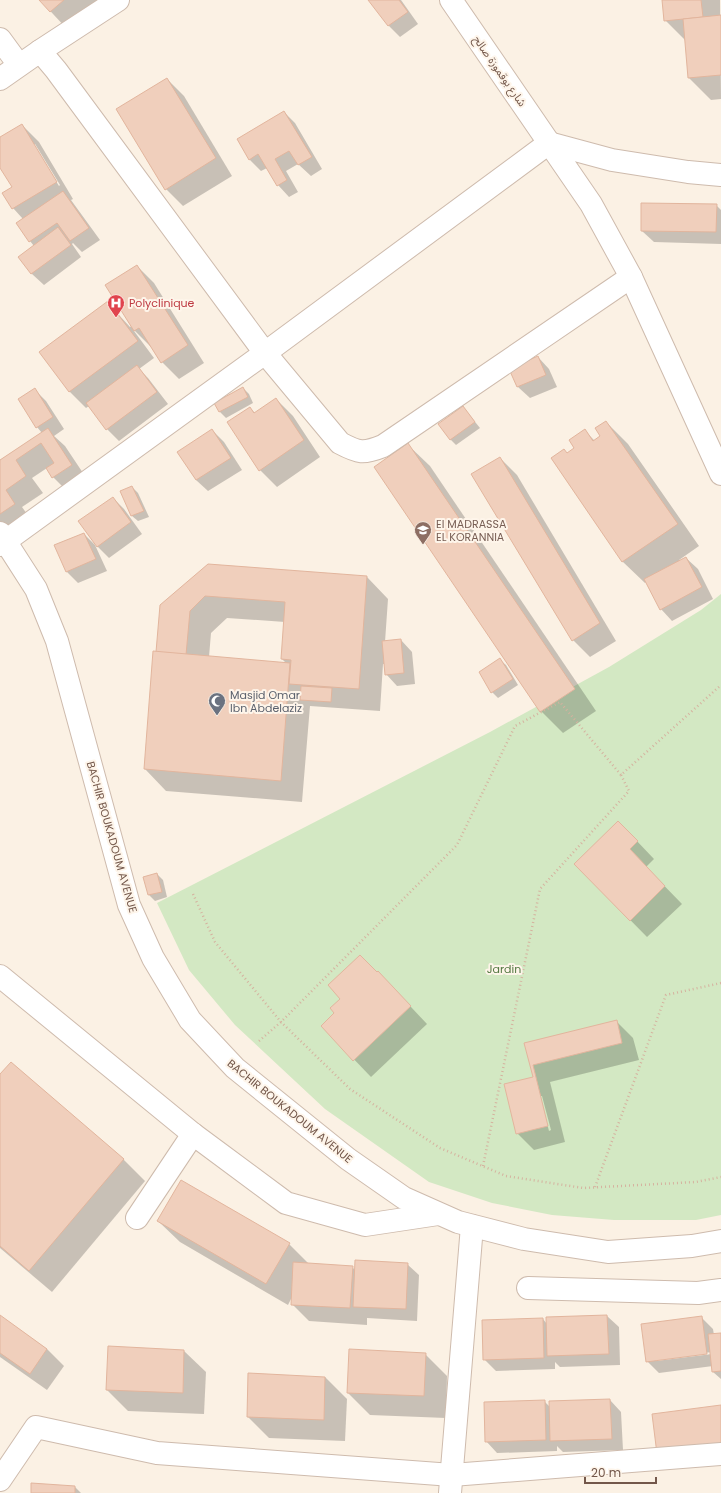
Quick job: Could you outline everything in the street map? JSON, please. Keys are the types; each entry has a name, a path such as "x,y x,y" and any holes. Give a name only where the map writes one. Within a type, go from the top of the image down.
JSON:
{"street":[{"path":"0,79 118,0"},
{"name":"شارع بوقموزة صالح","path":"451,0 591,204 631,278 721,474"},
{"path":"0,39 19,65"},
{"path":"40,51 56,70 265,354 340,442 354,451 368,452 383,446 631,278"},
{"path":"2,540 265,354 549,143 612,160 688,172 721,175"},
{"name":"BACHIR BOUKADOUM AVENUE","path":"2,540 36,589 57,641 129,905 153,958 190,1020 235,1068 348,1159 404,1198 458,1222 524,1239 608,1252 692,1246 721,1241"},
{"path":"0,976 192,1134 286,1203 365,1225 438,1214"},
{"path":"137,1218 192,1134"},
{"path":"451,1484 472,1226"},
{"path":"528,1288 698,1293 721,1290"},
{"path":"0,1480 36,1427 157,1453 451,1484 721,1454"}],"path":[{"path":"621,774 721,685"},
{"path":"259,1042 281,1022 457,845 515,726 560,702 621,774 629,791 540,889 483,1166"},
{"path":"193,894 215,942 281,1022 350,1089 440,1148 506,1176 583,1188 696,1182 721,1177"},
{"path":"595,1187 666,995 721,983"}],"green space":[{"name":"Jardin","path":"721,594 721,1215 696,1220 614,1220 552,1215 492,1203 429,1182 325,1109 235,1025 189,970 157,903 490,732 609,667 701,610"}],"building":[{"path":"39,0 64,0 50,12"},
{"path":"368,0 399,0 408,12 388,26"},
{"path":"662,0 701,0 703,17 664,21"},
{"path":"721,15 721,75 688,78 683,19"},
{"path":"167,78 216,158 165,190 116,109"},
{"path":"284,111 312,157 298,165 289,151 275,159 287,180 277,186 258,154 249,160 237,139"},
{"path":"22,124 57,182 12,209 2,193 12,187 0,168 0,137"},
{"path":"63,191 89,228 70,241 57,223 29,242 16,223"},
{"path":"641,203 717,204 716,232 641,231"},
{"path":"58,227 71,245 31,274 18,257"},
{"path":"137,265 188,345 161,363 139,328 134,331 105,285"},
{"path":"108,301 138,341 69,392 39,352"},
{"path":"538,356 546,375 517,387 509,369"},
{"path":"137,365 157,392 106,430 86,403"},
{"path":"243,387 248,397 219,412 214,403"},
{"path":"35,388 53,417 36,428 18,399"},
{"path":"276,398 304,440 259,471 227,422 250,407 254,413"},
{"path":"463,406 475,422 450,440 438,424"},
{"path":"606,421 678,524 622,562 551,458 564,449 567,453 574,448 569,440 585,429 593,441 600,436 595,428"},
{"path":"48,428 72,465 52,478 46,468 54,463 41,443 16,460 26,476 6,490 15,504 0,514 0,460"},
{"path":"212,429 231,458 196,480 177,452"},
{"path":"408,443 575,689 540,712 374,467"},
{"path":"500,457 600,623 572,641 471,474"},
{"path":"132,486 144,511 131,516 120,491"},
{"path":"113,497 131,522 97,547 78,521"},
{"path":"84,533 96,559 66,572 54,545"},
{"path":"686,557 702,587 660,610 644,579"},
{"path":"208,564 367,576 359,689 289,684 291,660 281,659 285,602 205,596 190,611 186,655 156,652 160,605"},
{"path":"401,639 404,673 385,675 382,641"},
{"name":"Masjid Omar Ibn Abdelaziz","path":"153,651 290,663 281,781 144,769"},
{"path":"500,658 513,679 491,693 479,672"},
{"path":"301,686 332,688 331,702 300,700"},
{"path":"618,821 638,841 630,849 665,886 630,921 574,864"},
{"path":"157,873 162,892 148,895 143,877"},
{"path":"360,955 377,972 378,971 411,1006 353,1061 321,1026 334,1013 330,1008 340,999 328,985"},
{"path":"617,1020 622,1043 533,1065 548,1126 516,1134 504,1084 533,1077 524,1043"},
{"path":"11,1062 124,1159 29,1271 0,1246 0,1074"},
{"path":"181,1180 290,1243 266,1284 157,1221"},
{"path":"355,1260 408,1263 406,1309 353,1307"},
{"path":"293,1262 353,1266 350,1308 291,1305"},
{"path":"0,1315 47,1349 30,1374 0,1353"},
{"path":"607,1315 609,1354 547,1356 546,1317"},
{"path":"702,1316 707,1354 646,1362 641,1324"},
{"path":"543,1318 544,1358 483,1360 482,1320"},
{"path":"721,1333 721,1371 712,1372 708,1334"},
{"path":"108,1346 184,1350 183,1393 106,1390"},
{"path":"349,1349 426,1353 424,1396 347,1393"},
{"path":"248,1373 325,1377 324,1420 247,1417"},
{"path":"610,1399 612,1439 550,1441 549,1401"},
{"path":"545,1400 546,1440 485,1442 484,1402"},
{"path":"721,1405 721,1446 657,1454 652,1414"},
{"path":"31,1483 75,1486 75,1493 31,1493"}],"place":[{"name":"Polyclinique","path":"116,318"},
{"name":"El MADRASSA EL KORANNIA","path":"423,545"},
{"name":"Masjid Omar Ibn Abdelaziz","path":"217,716"}]}
